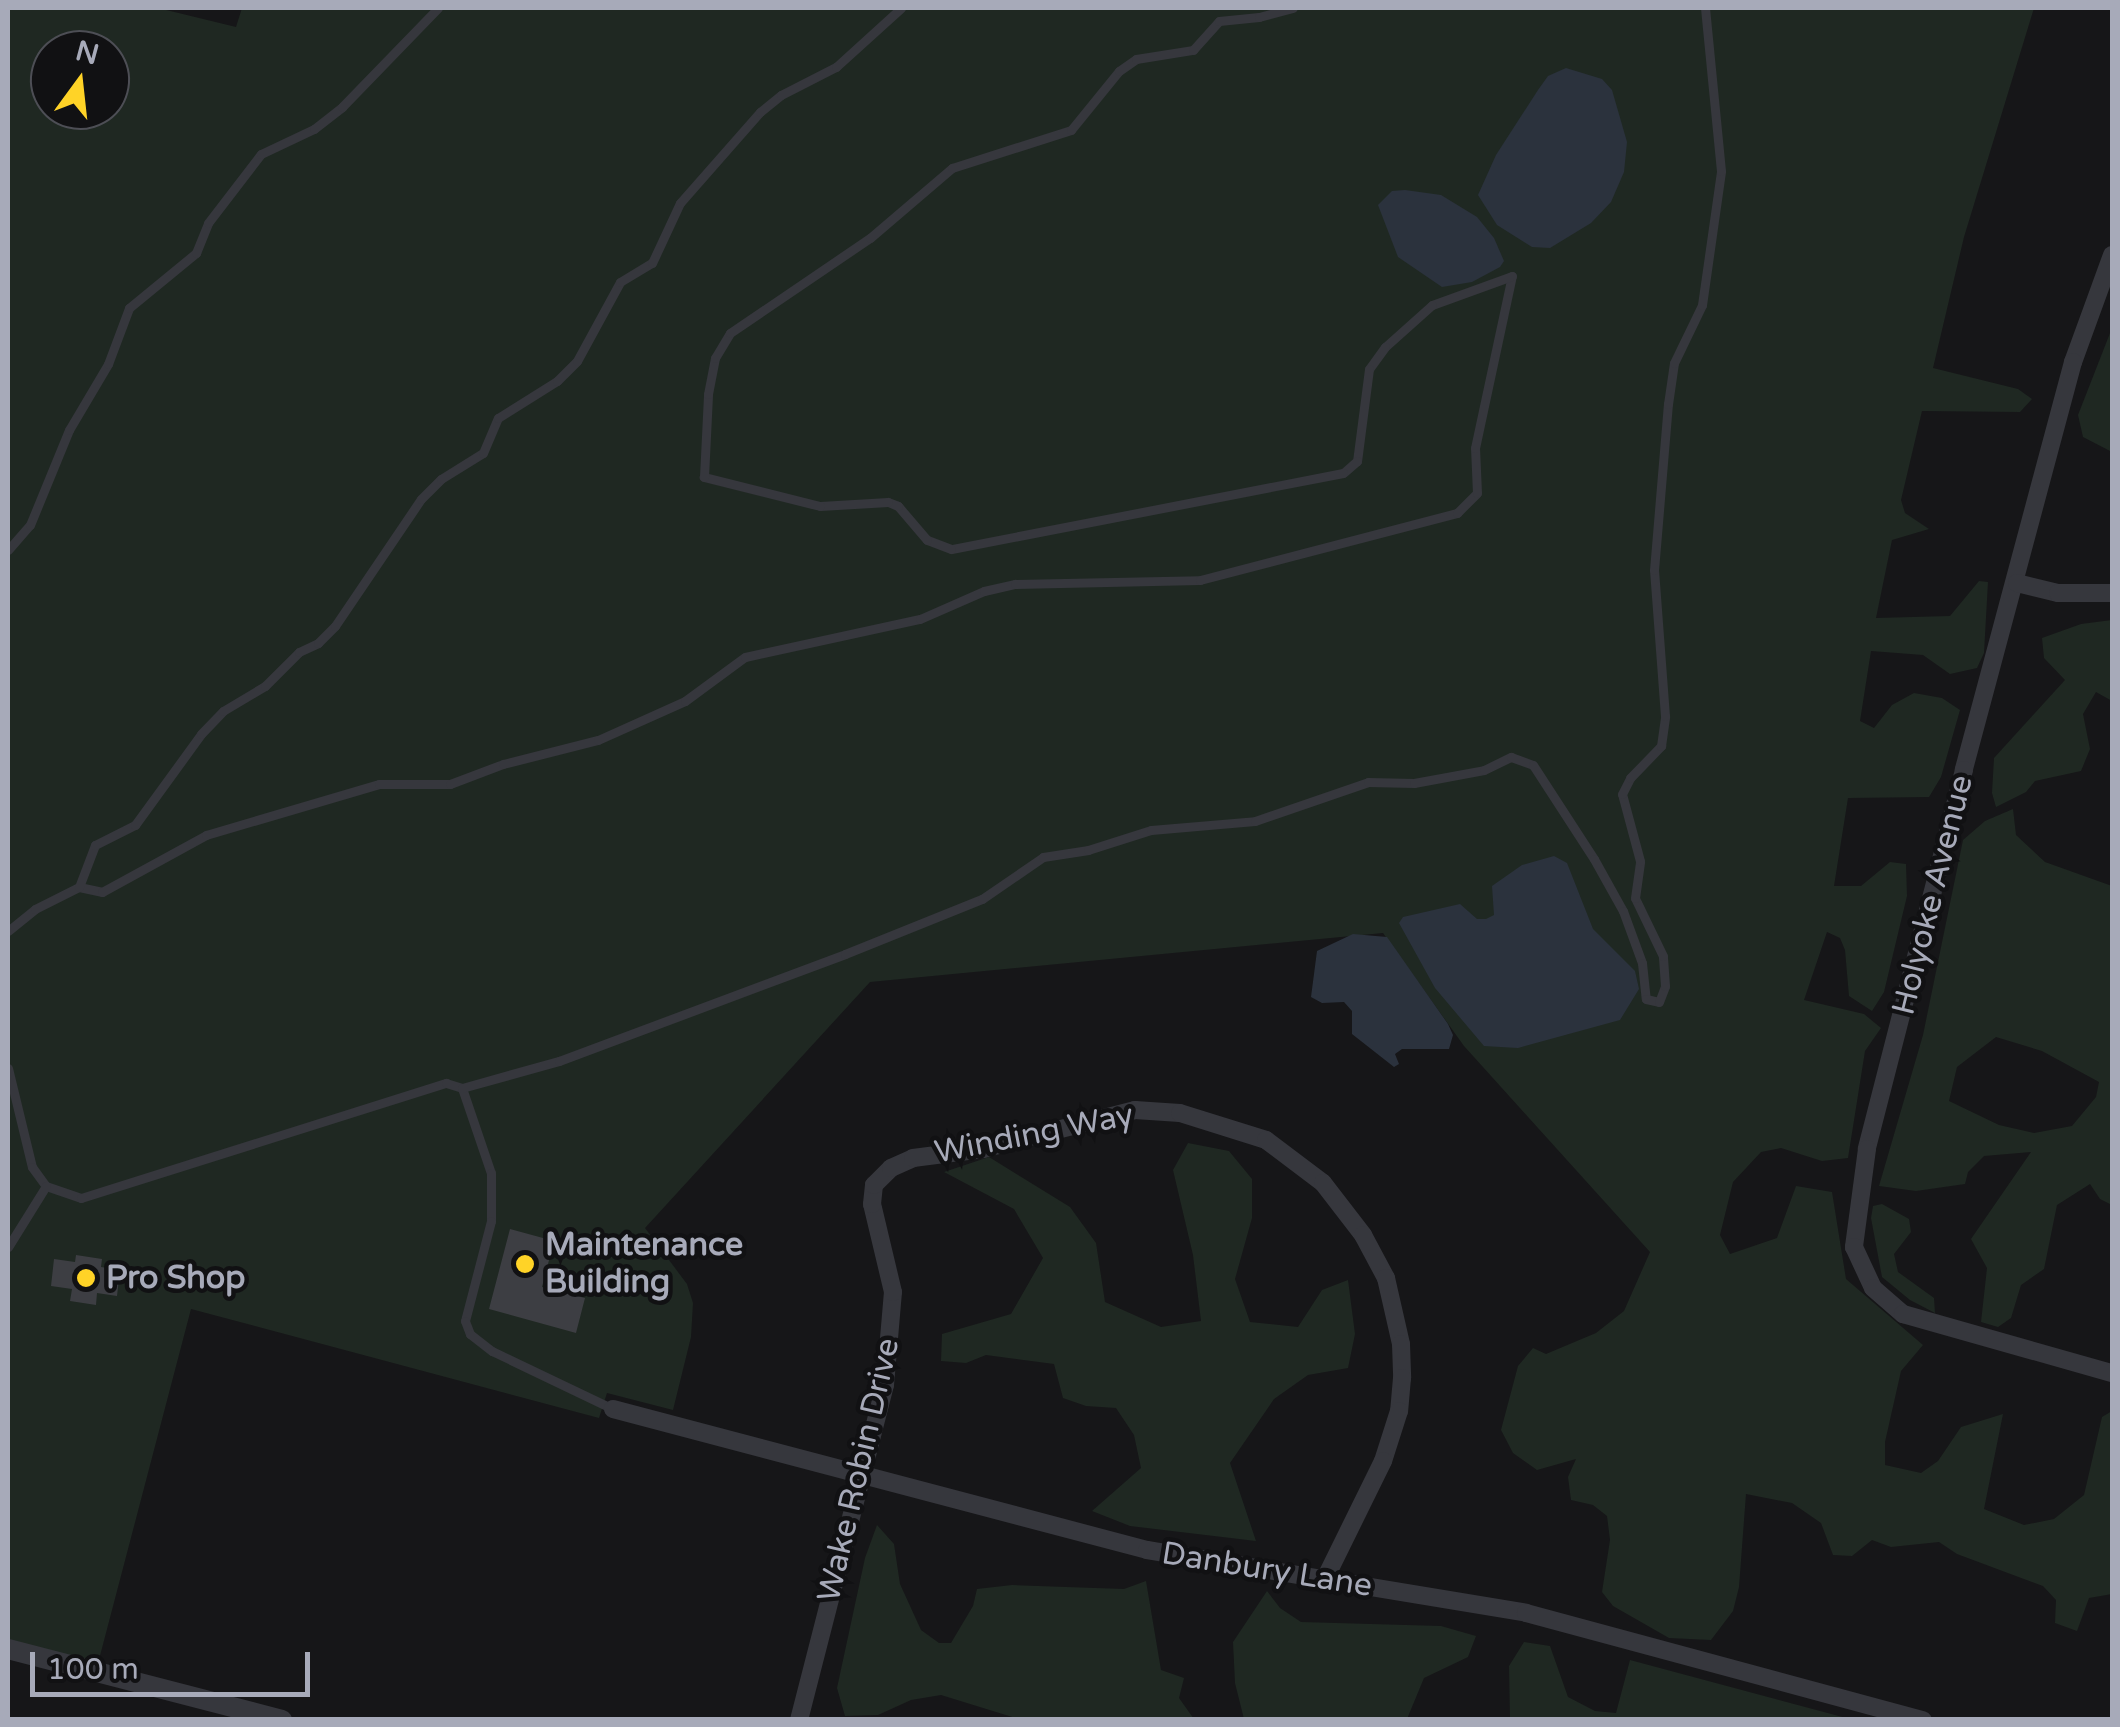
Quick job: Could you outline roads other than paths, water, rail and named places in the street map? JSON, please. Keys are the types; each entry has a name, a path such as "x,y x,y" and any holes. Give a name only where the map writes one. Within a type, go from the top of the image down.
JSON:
{"street":[{"name":"Holyoke Avenue","path":"2112,255 2073,362 1867,1149 1854,1247 1873,1288 1903,1314 2112,1374"},
{"path":"2016,584 2058,592 2112,594"},
{"name":"Winding Way","path":"892,1168 913,1158 983,1149 1086,1120 1150,1111 1180,1112 1254,1135 1293,1157 1323,1183 1363,1235 1386,1278 1401,1344 1402,1378 1399,1411 1382,1461 1324,1582"},
{"name":"Wake Robin Drive","path":"799,1720 884,1385 893,1324 888,1260 872,1204 874,1185 892,1168"},
{"name":"Danbury Lane","path":"613,1409 1147,1550 1324,1582 1526,1612 1923,1720"},
{"path":"8,1649 282,1720"}],"lane":[{"path":"8,550 30,525 69,430 108,364 128,308 196,253 208,224 260,154 314,129 342,107 438,8"},
{"path":"79,887 95,845 135,825 212,722 243,696 264,686 299,652 318,643 335,626 421,500 441,479 484,453 498,418 556,381 577,361 620,282 652,263 680,203 760,112 781,96 836,68 902,8"},
{"path":"8,930 35,909 79,887 102,892 206,835 380,784 450,784 503,764 598,740 685,701 745,658 920,619 984,591 1015,584 1200,580 1457,513 1478,492 1475,448 1512,276 1432,305 1385,348 1370,369 1357,460 1343,473 950,549 928,540 898,506 888,502 820,506 704,477 708,394 715,358 730,333 870,238 952,168 1071,130 1118,72 1136,59 1193,50 1219,21 1259,18 1292,8"},
{"path":"8,1068 32,1167 46,1186 81,1198 446,1083 462,1088 560,1061 982,899 1042,857 1088,850 1152,830 1255,820 1368,782 1414,783 1484,770 1510,757 1534,765 1594,859 1623,911 1642,963 1646,999 1659,1002 1665,986 1662,956 1634,898 1640,861 1622,794 1630,778 1661,746 1663,731 1654,570 1668,404 1674,364 1702,305 1721,171 1705,8"},
{"path":"462,1088 490,1172 492,1204 465,1320 470,1334 492,1351 613,1409"},
{"path":"8,1247 46,1186"}],"place":[{"name":"Maintenance Building","path":"525,1264"},
{"name":"Pro Shop","path":"86,1278"}]}
